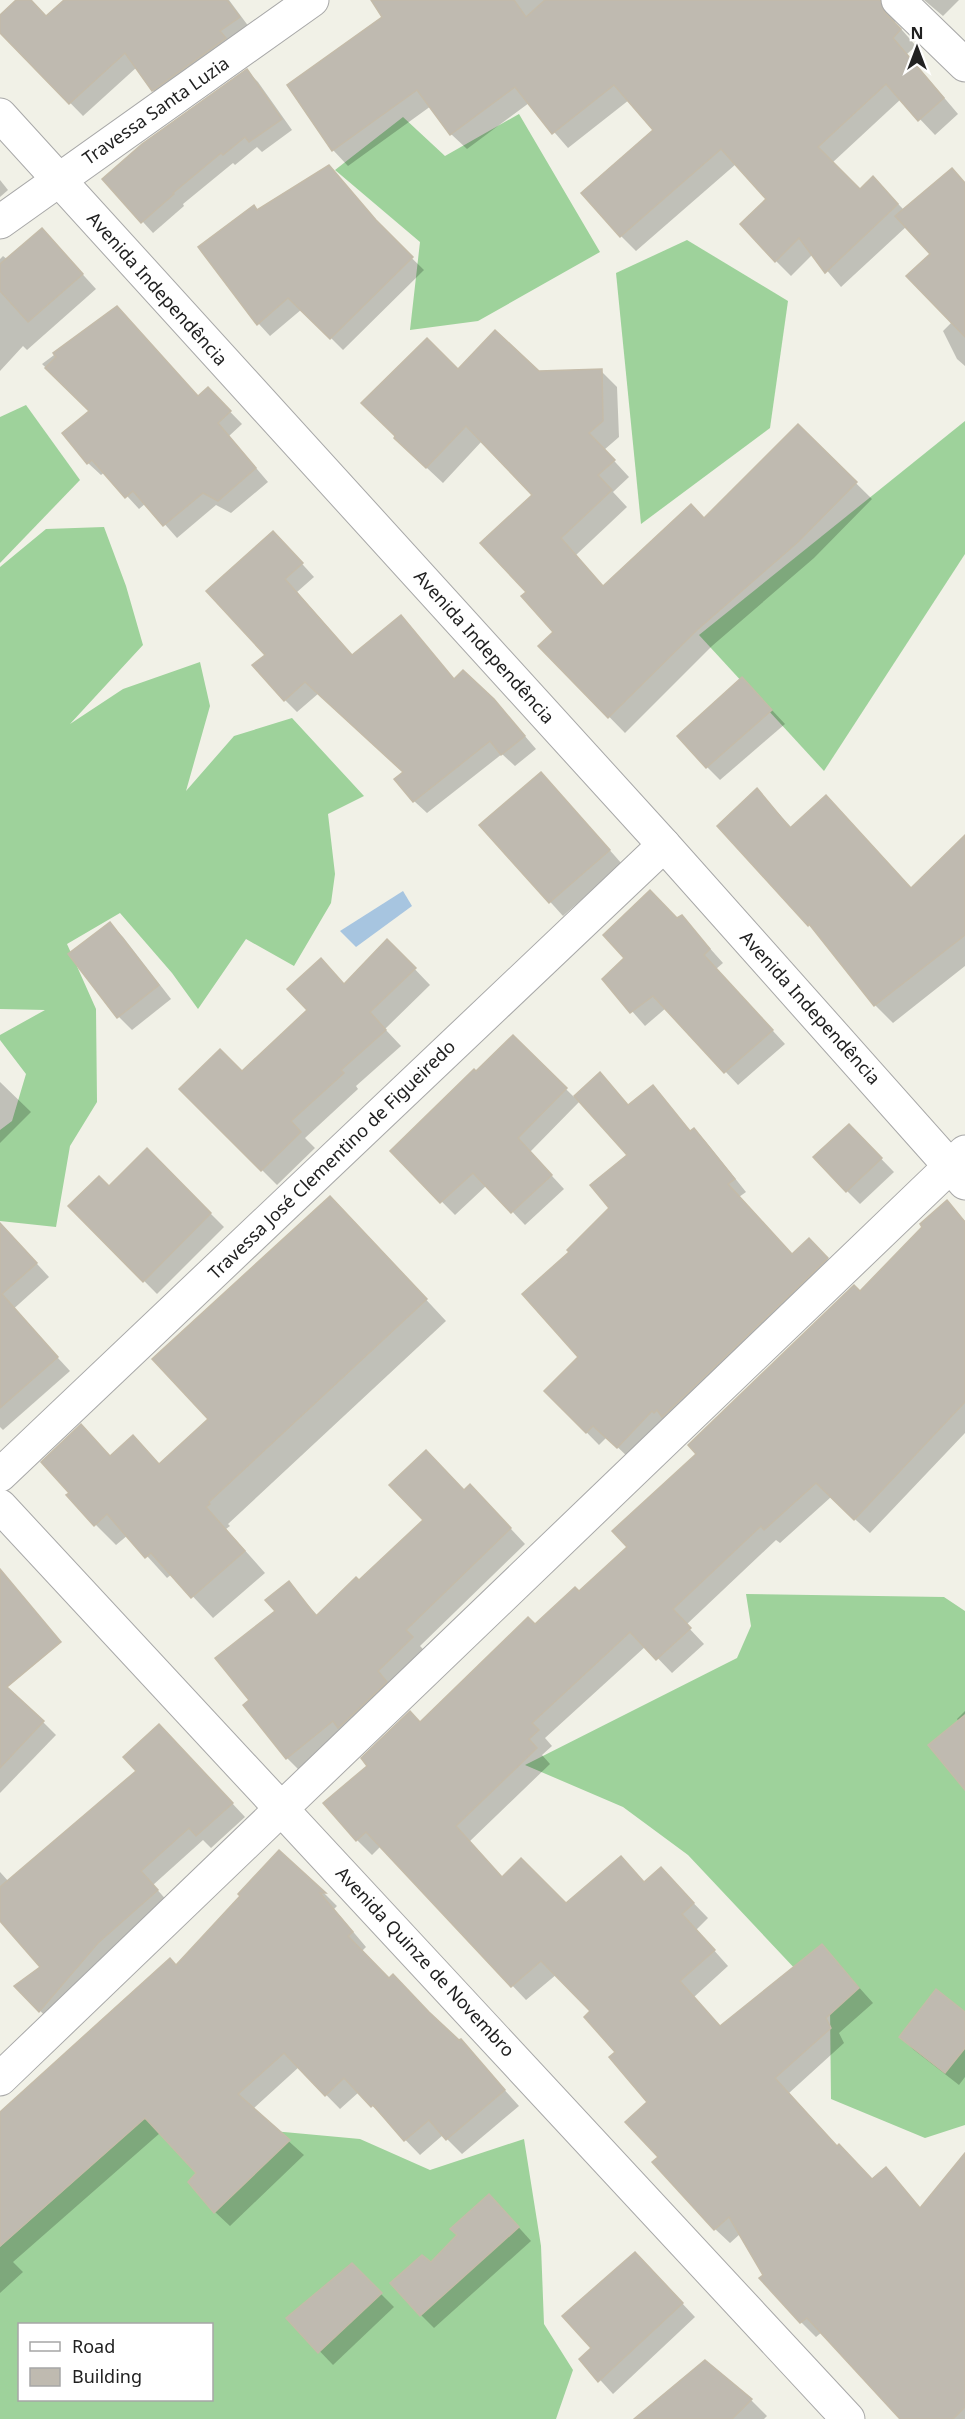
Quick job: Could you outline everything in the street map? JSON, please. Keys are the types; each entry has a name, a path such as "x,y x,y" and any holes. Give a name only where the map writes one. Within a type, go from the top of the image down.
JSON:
{"street":[{"name":"Travessa Santa Luzia","path":"0,222 312,0"},
{"path":"898,0 965,65"},
{"name":"Avenida Independência","path":"0,115 960,1167"},
{"name":"Travessa José Clementino de Figueiredo","path":"0,1475 664,845"},
{"path":"0,2079 282,1808 960,1167"},
{"name":"Avenida Quinze de Novembro","path":"0,1506 848,2419"}],"green space":[{"path":"519,114 600,252 478,321 410,330 420,242 335,170 403,117 445,156"},
{"path":"687,240 788,301 770,428 641,524 616,273"},
{"path":"26,405 80,480 0,563 0,417"},
{"path":"965,421 965,554 824,771 699,635"},
{"path":"104,527 126,586 143,645 70,724 123,689 200,662 210,706 186,791 234,736 292,718 364,796 328,814 335,874 331,903 294,966 246,939 198,1009 172,973 120,913 67,944 96,1009 97,1102 70,1146 56,1227 0,1221 0,1130 12,1121 26,1074 0,1040 0,1035 45,1010 0,1009 0,567 46,529"},
{"path":"746,1594 944,1597 965,1611 965,2125 925,2138 831,2099 830,2006 688,1855 623,1807 525,1765 737,1658 751,1626"},
{"path":"142,2119 360,2139 430,2170 524,2139 541,2246 544,2324 573,2370 556,2419 0,2419 0,2247"}],"water":[{"path":"403,891 412,906 356,947 340,931"}],"building":[{"path":"16,0 31,0 46,16 64,0 227,0 240,17 220,31 226,38 152,91 125,53 69,104 0,33 0,15"},
{"path":"371,0 514,0 526,17 545,0 880,0 885,13 901,29 893,38 944,98 918,121 886,84 818,147 860,189 873,176 898,204 825,273 799,238 775,262 740,224 766,199 721,149 620,237 581,193 653,130 614,85 552,134 515,87 450,135 417,90 332,151 287,85 382,17"},
{"path":"247,69 282,119 249,142 245,137 223,155 221,153 141,223 102,179 142,144"},
{"path":"329,165 376,220 413,257 330,339 288,298 257,325 198,247 254,205 257,210"},
{"path":"952,168 965,183 965,337 906,276 930,254 895,216"},
{"path":"42,228 83,274 28,322 0,291 0,264"},
{"path":"117,306 198,396 208,387 231,411 218,423 256,468 218,501 203,493 163,526 133,491 125,498 92,460 87,464 62,433 89,411 45,368 56,357 53,353"},
{"path":"495,330 539,371 602,369 603,421 589,433 615,460 598,475 612,490 561,538 603,586 691,504 704,518 798,424 857,482 798,542 697,630 608,718 538,646 553,632 521,596 526,592 480,543 532,495 466,426 426,468 361,403 427,338 458,369"},
{"path":"273,531 303,563 285,579 352,655 401,615 454,679 463,670 494,699 525,736 501,755 490,741 413,802 394,779 403,772 305,682 284,701 252,665 265,655 206,591"},
{"path":"742,677 772,710 706,768 677,736"},
{"path":"541,772 610,850 549,903 479,825"},
{"path":"757,788 790,828 826,795 911,888 965,835 965,935 874,1006 809,924 808,926 717,826"},
{"path":"650,890 677,918 682,915 710,949 704,955 773,1030 724,1073 653,996 630,1013 602,979 624,958 603,935"},
{"path":"110,922 159,985 117,1018 68,954"},
{"path":"387,939 416,968 370,1012 386,1030 341,1070 344,1073 291,1121 301,1132 261,1171 179,1089 220,1049 242,1071 307,1010 287,989 321,958 344,984"},
{"path":"513,1035 567,1088 518,1138 552,1175 511,1213 473,1173 440,1203 390,1151 474,1069 476,1071"},
{"path":"600,1072 628,1105 653,1085 690,1131 694,1128 735,1179 728,1184 792,1254 809,1238 828,1258 662,1417 657,1410 654,1413 652,1411 617,1448 593,1426 586,1433 544,1391 578,1357 522,1294 569,1252 567,1250 609,1208 590,1185 627,1155 574,1096"},
{"path":"849,1124 882,1158 846,1192 813,1157"},
{"path":"147,1148 211,1213 143,1282 68,1206 99,1176 109,1186"},
{"path":"330,1196 427,1299 209,1502 210,1504 206,1507 245,1551 191,1598 151,1553 145,1558 107,1514 94,1526 41,1462 81,1424 110,1456 133,1435 159,1464 208,1419 152,1359"},
{"path":"947,1200 965,1222 965,1402 854,1520 816,1483 764,1530 761,1526 673,1609 691,1628 656,1660 630,1632 532,1723 539,1730 529,1739 537,1748 456,1826 502,1877 521,1858 566,1903 621,1856 644,1882 661,1867 694,1903 682,1914 715,1950 680,1981 720,2026 822,1944 859,1988 826,2018 831,2028 775,2078 837,2146 839,2144 872,2179 886,2167 920,2208 965,2153 965,2407 953,2419 900,2419 807,2318 800,2323 759,2278 763,2275 729,2217 714,2230 652,2162 658,2157 625,2122 647,2102 609,2057 615,2052 584,2017 590,2011 541,1961 511,1987 366,1832 356,1841 323,1803 367,1766 361,1758 410,1711 420,1722 528,1617 535,1624 575,1587 579,1591 627,1547 612,1531 696,1454 688,1445 854,1285 860,1291 922,1227 920,1224"},
{"path":"0,1223 37,1263 2,1294 58,1357 0,1408"},
{"path":"426,1450 464,1490 470,1484 511,1528 406,1630 413,1637 378,1671 387,1682 338,1728 333,1721 286,1759 243,1705 249,1700 215,1658 275,1611 265,1600 289,1581 316,1616 356,1577 359,1580 423,1520 389,1485"},
{"path":"0,1569 61,1642 7,1687 44,1721 0,1768"},
{"path":"965,1715 965,1790 928,1745"},
{"path":"159,1724 233,1803 196,1836 189,1828 141,1871 158,1890 98,1943 39,2012 14,1986 40,1967 0,1921 0,1887 136,1771 123,1757"},
{"path":"279,1850 326,1893 320,1893 353,1932 348,1936 389,1978 393,1974 429,2012 459,2040 461,2039 505,2090 446,2140 429,2120 404,2141 373,2105 371,2107 344,2078 325,2096 284,2053 238,2094 290,2140 214,2213 188,2182 196,2173 145,2118 0,2246 0,2112 170,1958 176,1965"},
{"path":"936,1989 965,2012 965,2048 945,2073 899,2037"},
{"path":"489,2194 519,2227 420,2316 390,2283 422,2255 431,2262 457,2235 450,2229"},
{"path":"635,2252 683,2303 598,2382 579,2359 591,2348 562,2316"},
{"path":"352,2263 382,2293 318,2353 286,2318"},
{"path":"705,2360 752,2399 732,2419 634,2419"}]}
